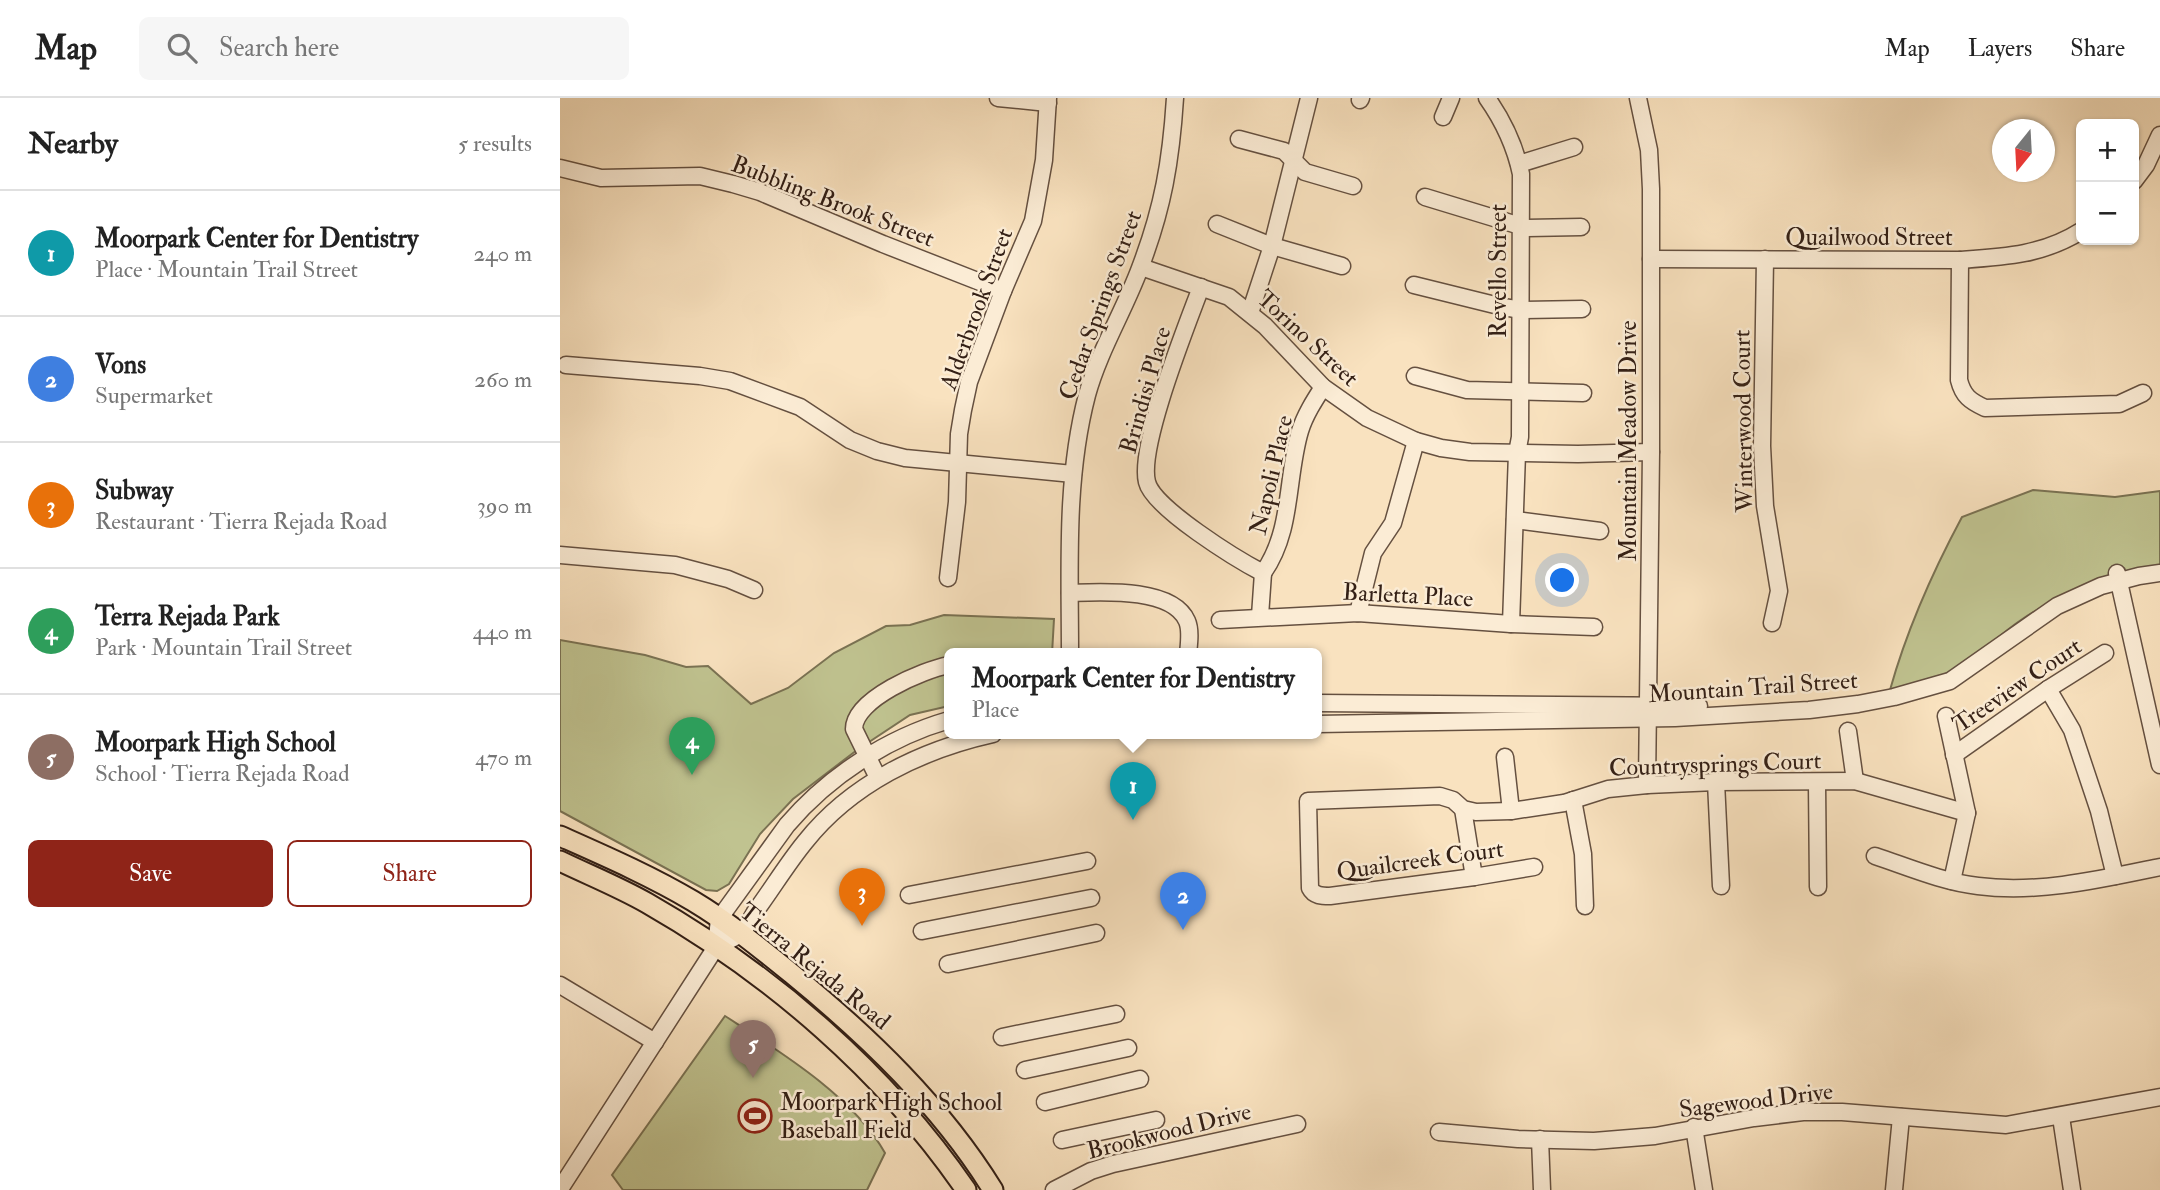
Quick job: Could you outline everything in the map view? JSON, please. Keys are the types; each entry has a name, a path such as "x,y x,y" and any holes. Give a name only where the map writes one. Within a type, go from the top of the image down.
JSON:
{"main road":[{"name":"Tierra Rejada Road","path":"560,836 694,901 844,1017 877,1049 967,1152 993,1190"},
{"name":"Tierra Rejada Road","path":"560,862 638,898 757,975 865,1069 927,1135 966,1190"}],"street":[{"path":"998,98 1048,101"},
{"name":"Cedar Springs Street","path":"1070,648 1073,474 1090,385 1141,267 1167,184 1175,98"},
{"path":"1250,313 1272,246 1309,98"},
{"path":"1443,117 1451,98"},
{"name":"Mountain Meadow Drive","path":"1638,98 1650,150 1651,452 1647,785"},
{"name":"Revello Street","path":"1489,99 1507,131 1519,164 1522,225 1520,437 1517,453 1511,624"},
{"name":"Alderbrook Street","path":"948,578 957,502 959,434 969,382 1033,221 1044,160 1048,101"},
{"path":"2139,174 2160,135"},
{"path":"1239,139 1278,149 1295,160 1306,172 1353,186"},
{"path":"1519,164 1574,147"},
{"name":"Bubbling Brook Street","path":"560,168 601,178 700,176 733,184 760,192 1003,291"},
{"path":"1425,197 1536,229 1581,227"},
{"path":"1217,224 1272,246 1342,266"},
{"name":"Quailwood Street","path":"1651,259 1960,260 2034,253 2076,233"},
{"name":"Winterwood Court","path":"1765,259 1762,446 1765,506 1779,591 1772,623"},
{"path":"1960,260 1959,380 1970,401 1985,408 2119,404 2143,393"},
{"name":"Torino Street","path":"1141,267 1229,297 1265,326 1323,387 1367,418 1416,440 1441,448 1470,452 1651,452"},
{"path":"1414,285 1521,310 1583,309"},
{"name":"Brindisi Place","path":"1200,286 1153,432 1146,464 1147,484 1153,494 1194,529 1241,562 1263,573"},
{"path":"566,365 730,381 784,399 850,439 877,451 905,458 1073,474"},
{"path":"1415,376 1460,389 1583,393"},
{"name":"Napoli Place","path":"1263,573 1280,541 1300,432 1306,414 1323,387"},
{"path":"1358,613 1373,553 1394,523 1416,440"},
{"path":"1514,520 1600,531"},
{"path":"560,555 675,565 728,579 754,590"},
{"name":"Mountain Trail Street","path":"1322,724 1775,705 1830,700 1915,685 1963,665 2043,606 2118,577 2160,565"},
{"path":"1260,616 1263,573"},
{"name":"Mountain Trail Street","path":"2118,577 2160,573"},
{"path":"2118,577 2156,731 2160,765"},
{"path":"1070,593 1113,592 1143,595 1172,606 1189,624 1188,648"},
{"name":"Barletta Place","path":"1220,620 1358,613 1511,624 1594,626"},
{"name":"Treeview Court","path":"1954,755 2105,653"},
{"path":"878,778 854,729 854,720 859,711 885,691 944,667"},
{"path":"2143,683 2160,680"},
{"path":"2048,689 2073,730 2099,811 2115,876"},
{"name":"Mountain Trail Street","path":"1322,703 1648,712"},
{"path":"1946,716 1965,793 1967,814 1952,881"},
{"path":"564,1187 716,947 719,919 799,811 831,782 868,756 944,722"},
{"path":"1848,731 1855,781"},
{"path":"716,947 740,934 814,831 862,789 911,761 976,739"},
{"path":"1505,757 1511,811"},
{"name":"Countrysprings Court","path":"1312,893 1308,801 1440,796 1453,800 1463,809 1476,812 1511,811 1564,803 1608,789 1647,785 1855,781 1967,814"},
{"path":"1716,782 1721,886"},
{"path":"1817,783 1818,887"},
{"path":"1573,800 1583,854 1585,906"},
{"path":"1463,809 1474,877"},
{"path":"1875,856 1952,881 2007,888 2054,885 2160,867"},
{"path":"909,895 1087,861"},
{"name":"Quailcreek Court","path":"1312,893 1330,896 1534,867"},
{"path":"922,931 1091,898"},
{"path":"948,964 1096,933"},
{"path":"560,985 655,1042"},
{"path":"1002,1037 1116,1014"},
{"path":"1025,1070 1128,1048"},
{"path":"1045,1102 1140,1079"},
{"name":"Sagewood Drive","path":"1439,1132 1540,1139 1617,1139 1655,1136 1695,1127 1803,1112 1842,1112 2006,1125 2160,1097"},
{"path":"1894,1190 1901,1117"},
{"path":"2061,1117 2072,1190"},
{"path":"1062,1140 1156,1120"},
{"name":"Brookwood Drive","path":"1054,1190 1091,1171 1113,1164 1297,1124"},
{"path":"1695,1127 1704,1190"},
{"path":"1540,1139 1542,1190"}],"green space":[{"path":"2033,490 2115,497 2160,491 2160,565 2106,578 2070,593 2021,620 1953,671 1890,690 1921,602 1962,517"},
{"path":"944,615 1054,619 1052,648 944,648 944,707 910,715 857,750 793,799 760,834 729,884 717,891 706,890 560,811 560,640 645,655 686,667 708,666 751,704 788,688 834,653 886,626 910,625"},
{"name":"Moorpark High School Baseball Field","path":"725,1016 813,1076 854,1112 871,1132 885,1153 867,1190 623,1190 612,1175"}],"place":[{"name":"Terra Rejada Park","path":"692,775"},
{"name":"Moorpark Center for Dentistry","path":"1133,820"},
{"name":"Subway","path":"862,926"},
{"name":"Vons","path":"1183,930"},
{"name":"Moorpark High School","path":"753,1078"},
{"name":"Moorpark High School Baseball Field","path":"755,1116"}]}
